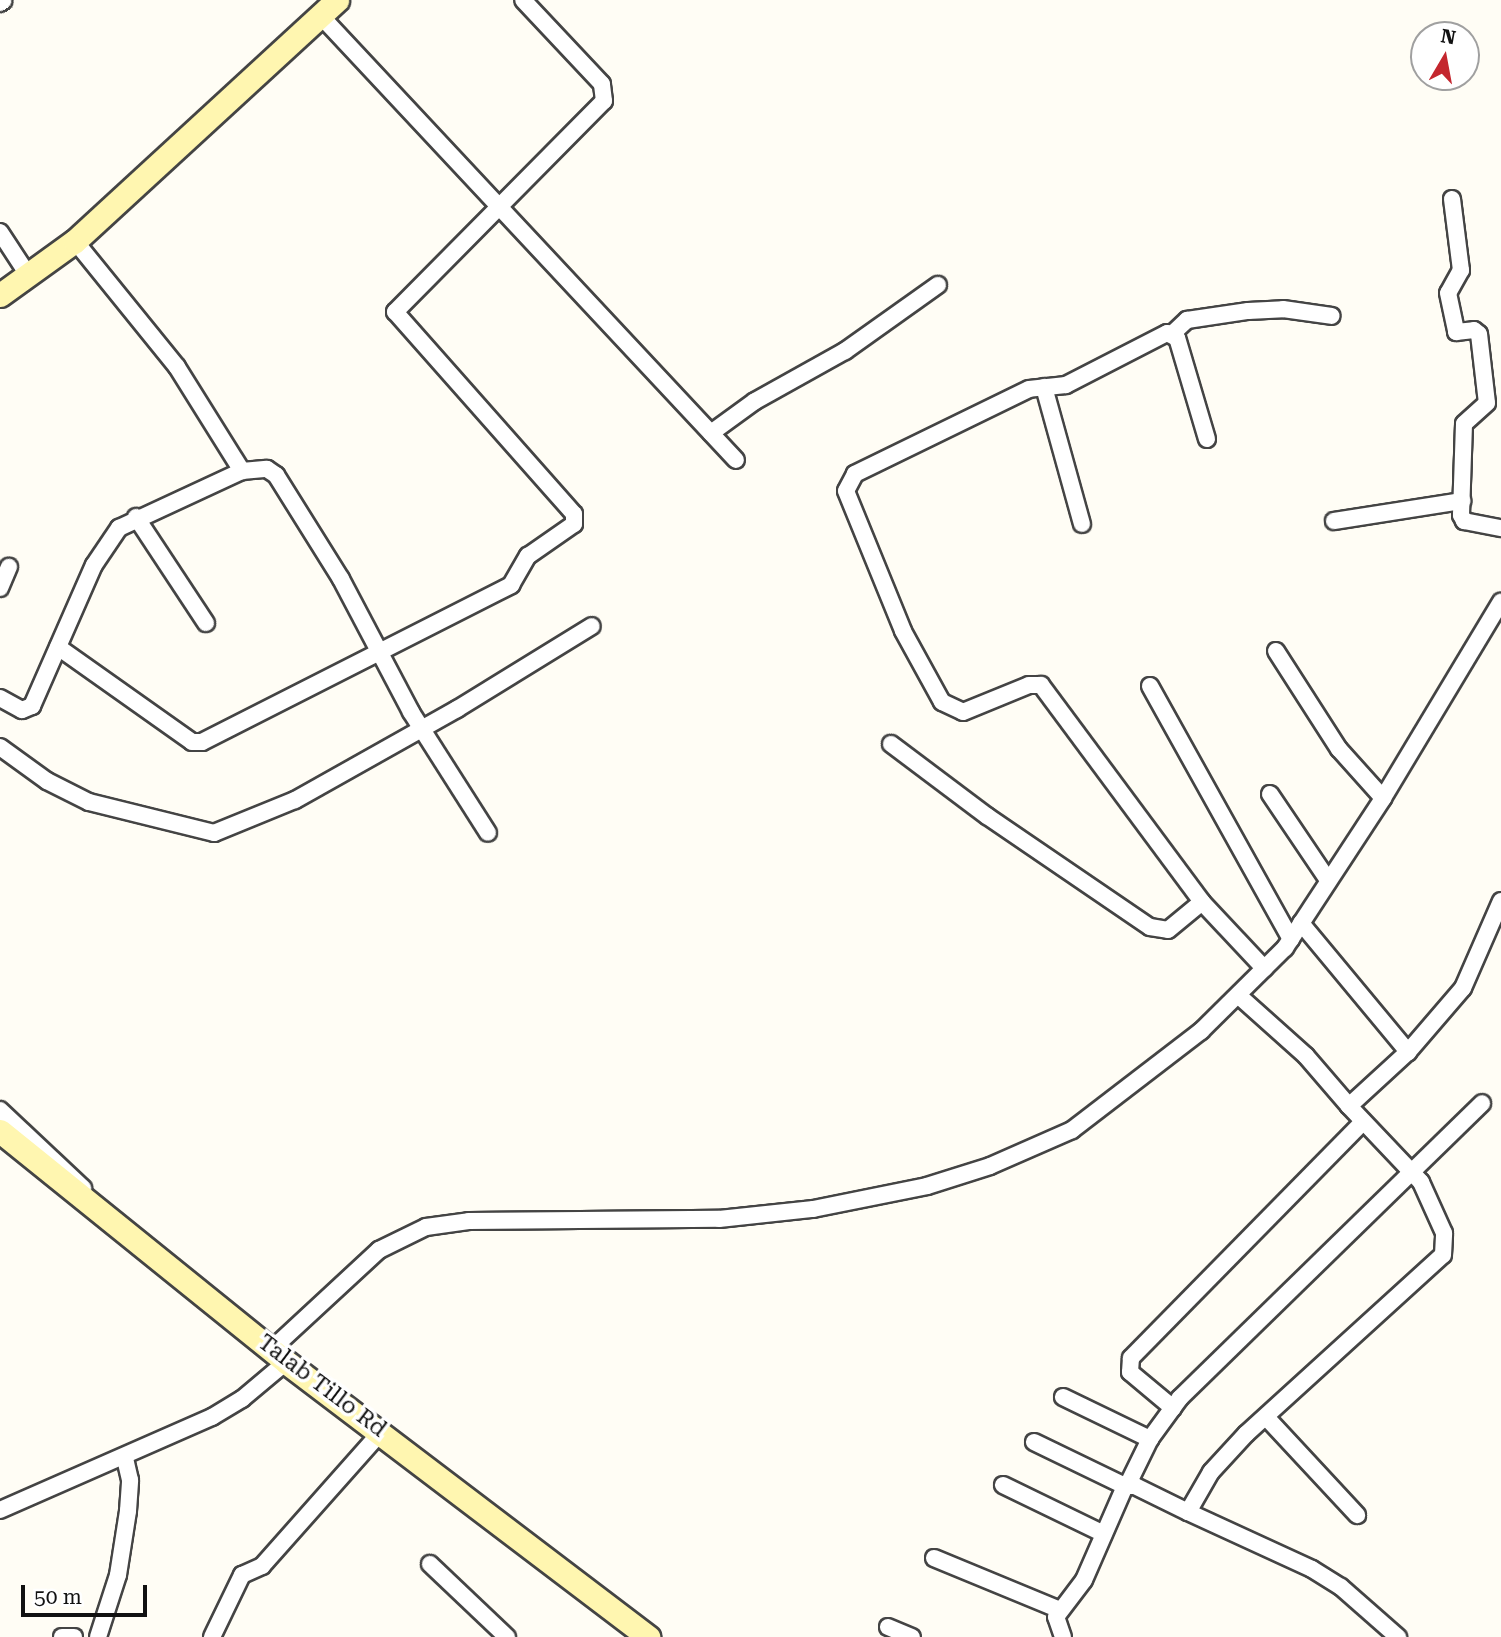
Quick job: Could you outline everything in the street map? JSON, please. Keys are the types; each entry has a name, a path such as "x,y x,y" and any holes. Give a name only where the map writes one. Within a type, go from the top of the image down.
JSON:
{"main road":[{"path":"0,295 75,241 328,8"},
{"name":"Talab Tillo Rd","path":"0,1131 279,1355 633,1625"}],"street":[{"path":"58,647 197,743 511,585 528,556 575,521 574,514 395,312 499,203 600,106 605,96 602,84 523,0"},
{"path":"328,8 499,203 736,460"},
{"path":"1452,199 1461,270 1448,293 1456,332 1474,330 1479,334 1487,403 1464,424 1464,521 1501,528"},
{"path":"0,232 28,275"},
{"path":"75,241 177,367 242,471"},
{"path":"711,433 755,401 845,351 938,285"},
{"path":"1264,968 1202,902 1041,685 1029,685 964,712 942,702 904,631 846,491 855,474 1029,389 1066,385 1159,336 1172,334 1187,320 1283,309 1332,316"},
{"path":"1172,334 1207,439"},
{"path":"1044,387 1082,524"},
{"path":"0,698 22,710 32,706 103,546 135,517 242,471 259,468 276,475 380,651 411,712 488,833"},
{"path":"1334,521 1462,501"},
{"path":"135,517 205,623"},
{"path":"0,588 9,567"},
{"path":"0,1510 125,1458 222,1411 379,1250 426,1227 470,1221 758,1216 887,1195 990,1166 1072,1130 1162,1064 1238,996 1291,939 1383,798 1501,602"},
{"path":"0,747 47,781 89,802 214,833 296,800 592,626"},
{"path":"1276,651 1339,749 1383,798"},
{"path":"1150,687 1291,939"},
{"path":"891,744 987,816 1150,927 1168,930 1202,902"},
{"path":"1270,794 1328,880"},
{"path":"1349,1106 1408,1052 1463,988 1501,901"},
{"path":"1301,923 1408,1052"},
{"path":"1188,1512 1211,1472 1266,1417 1443,1255 1439,1218 1411,1168 1363,1122 1300,1050 1238,996"},
{"path":"1063,1637 1056,1621 1060,1610 1084,1580 1126,1485 1150,1439 1173,1408 1411,1168 1482,1103"},
{"path":"0,1110 69,1171 107,1217"},
{"path":"1173,1408 1130,1372 1131,1358 1363,1122"},
{"path":"1063,1397 1150,1439"},
{"path":"1266,1417 1357,1515"},
{"path":"212,1637 242,1574 262,1566 382,1431"},
{"path":"1034,1441 1312,1569 1341,1587 1398,1637"},
{"path":"98,1637 118,1575 128,1511 130,1480 125,1458"},
{"path":"1003,1486 1104,1534"},
{"path":"934,1558 1060,1610"},
{"path":"430,1564 507,1637"},
{"path":"888,1627 912,1637"},
{"path":"62,1637 74,1637"}]}
